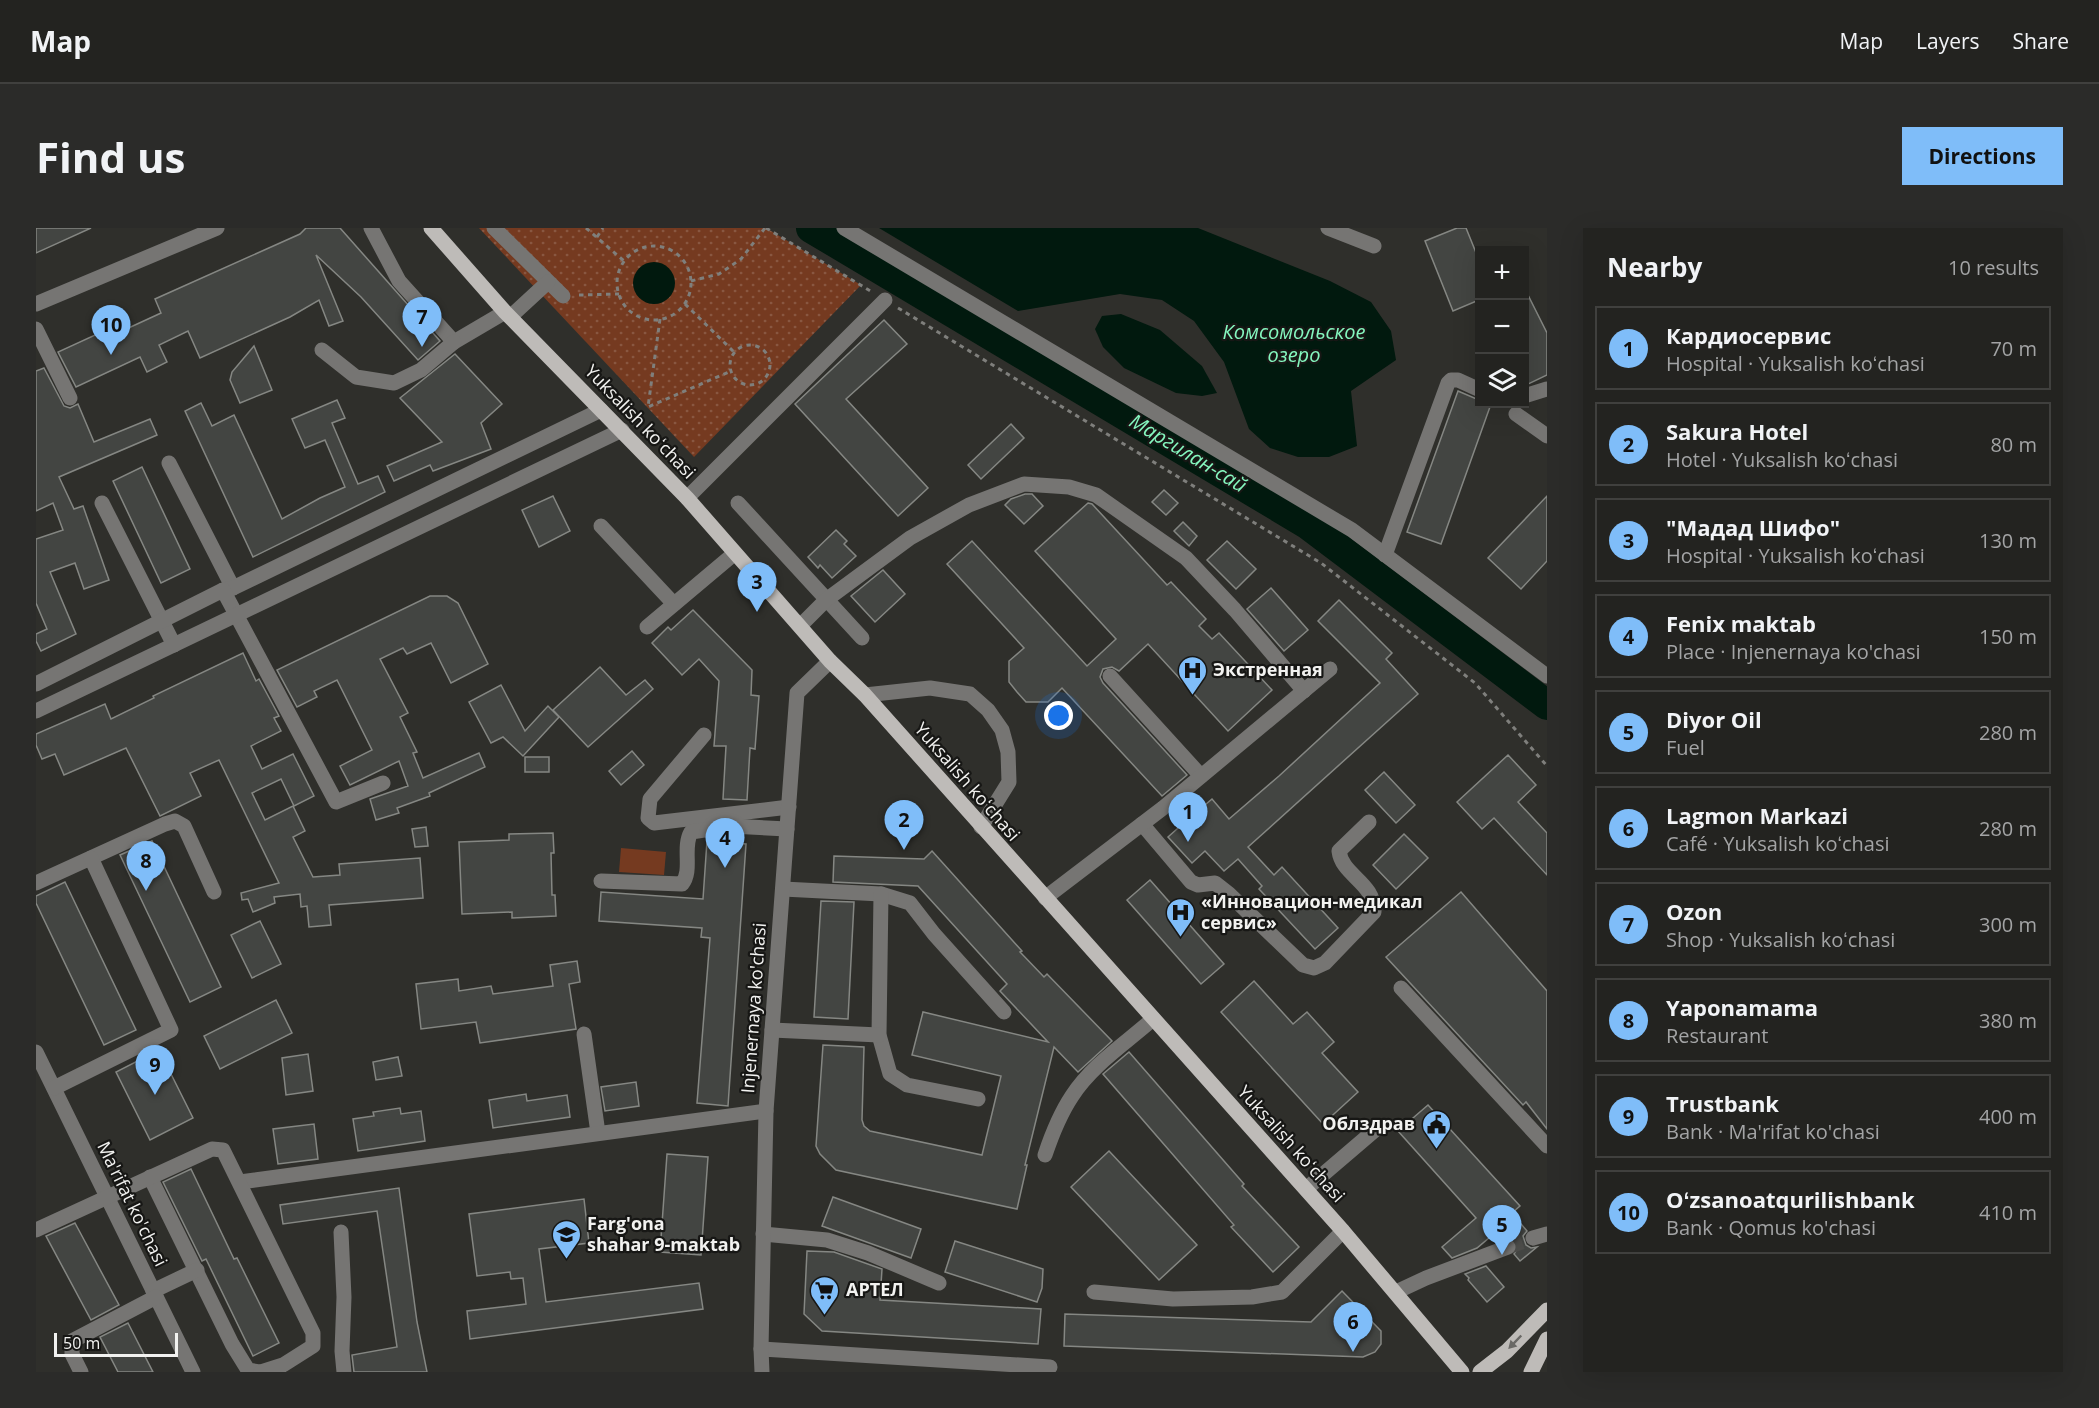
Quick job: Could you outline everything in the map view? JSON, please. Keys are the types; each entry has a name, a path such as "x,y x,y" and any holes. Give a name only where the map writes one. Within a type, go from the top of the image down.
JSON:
{"main road":[{"name":"Yuksalish koʻchasi","path":"431,228 508,315 687,498 830,660 865,695 1306,1189 1462,1372"},
{"path":"1480,1372 1507,1351 1547,1310"},
{"path":"1531,1372 1547,1339"}],"street":[{"path":"36,304 217,228"},
{"path":"370,228 399,281 454,342"},
{"path":"494,228 562,296"},
{"path":"844,228 1352,530 1547,676"},
{"path":"1328,228 1374,246"},
{"path":"322,350 356,376 394,383 421,370 454,342 508,315 548,282"},
{"path":"687,498 885,300"},
{"path":"38,337 70,398"},
{"path":"1385,555 1448,383 1451,380 1458,380 1475,388"},
{"path":"1529,394 1547,388"},
{"path":"38,692 162,621 601,410"},
{"path":"1516,414 1547,436"},
{"path":"38,692 174,645 622,430"},
{"path":"169,463 228,589 236,615 336,802 383,783"},
{"path":"800,626 826,600 910,538 969,505 1024,484 1069,487 1096,495 1186,558 1235,610 1304,691"},
{"path":"102,503 174,645"},
{"path":"738,503 862,638"},
{"path":"601,526 674,604"},
{"path":"647,627 735,553"},
{"name":"Injenernaya ko'chasi","path":"762,1372 766,1111 797,693 830,660"},
{"path":"1045,898 1142,825 1330,669"},
{"path":"1110,676 1202,776"},
{"path":"865,695 930,688 970,694 988,710 1002,730 1008,752 1009,782 981,827"},
{"path":"704,735 650,799 648,818 654,823 789,807"},
{"path":"36,883 175,821 184,826 214,892"},
{"path":"1142,825 1191,882 1198,885 1215,883 1303,964 1314,968 1325,963 1374,912 1374,902 1366,887 1340,860 1339,851 1369,822"},
{"path":"601,881 682,884 686,878 687,838 691,832 731,826 787,829"},
{"path":"54,1088 171,1030 91,858"},
{"path":"783,889 882,894 910,903 934,934 1004,1012"},
{"path":"882,894 879,1035 890,1074 906,1085 978,1099"},
{"path":"1401,988 1547,1146"},
{"path":"1045,1155 1056,1125 1073,1094 1091,1073 1153,1019"},
{"path":"772,1030 879,1035"},
{"path":"584,1034 598,1133"},
{"name":"Ma'rifat ko'chasi","path":"36,1052 193,1372"},
{"path":"240,1182 766,1111"},
{"path":"1306,1189 1376,1130"},
{"path":"36,1230 150,1177 212,1149 223,1150 313,1333 313,1346 283,1365 260,1372 248,1370 232,1344 150,1177"},
{"path":"1094,1293 1173,1299 1252,1298 1282,1293 1343,1231"},
{"path":"341,1232 344,1372"},
{"path":"764,1234 827,1240 868,1253 939,1283"},
{"path":"1396,1292 1426,1278 1508,1247"},
{"path":"81,1372 72,1354 72,1341 197,1270"},
{"path":"761,1349 1050,1367"}],"path":[{"path":"586,228 624,261"},
{"path":"597,237 603,228"},
{"path":"692,281 719,274 741,259 765,228 1321,563 1475,683 1547,766"},
{"path":"661,246 673,250 682,258 689,269 692,281 685,304 675,313 652,320 640,317 629,310 619,294 617,278 624,261 637,249 661,246"},
{"path":"562,296 619,294"},
{"path":"685,304 734,352"},
{"path":"660,319 648,407 731,371"},
{"path":"746,345 759,347 768,356 769,369 763,380 751,385 739,381 731,371 731,358 734,352 746,345"}],"shaded area":[{"path":"479,228 766,228 861,285 694,457"},
{"path":"621,848 666,852 664,875 619,872"}],"water":[{"name":"Комсомольское озеро","path":"879,228 1198,228 1330,281 1371,302 1391,331 1396,360 1351,391 1357,446 1329,457 1298,457 1270,448 1249,429 1224,362 1194,321 1162,300 1120,294 1018,311"},
{"path":"654,262 669,268 675,283 669,298 654,304 639,298 633,283 639,268"},
{"path":"1121,314 1160,330 1202,366 1217,393 1202,396 1176,393 1124,368 1103,347 1095,329 1102,316"}],"building":[{"path":"36,228 91,228 36,253"},
{"path":"306,228 340,228 440,341 418,360 361,297 316,255 343,321 329,326 319,300 290,317 200,358 188,331 159,345 167,362 147,372 140,357 76,387 58,352 106,330 109,337 161,313 155,299 300,234"},
{"path":"1457,228 1466,228 1475,250 1475,302 1453,311 1425,241"},
{"path":"1529,297 1547,333 1547,375 1529,384"},
{"path":"884,320 907,344 846,399 928,488 898,516 795,404"},
{"path":"254,346 272,390 240,403 230,380 232,372"},
{"path":"455,354 502,404 481,423 491,449 433,471 430,465 394,481 387,466 442,442 400,398"},
{"path":"44,368 64,406 70,408 78,404 94,442 150,419 157,435 59,477 74,509 83,506 109,580 84,589 75,563 50,572 76,634 41,651 36,641 36,634 47,629 36,603 36,539 63,530 53,503 36,511 36,371"},
{"path":"1458,391 1475,398 1475,408 1490,408 1441,544 1407,532"},
{"path":"337,400 345,418 332,423 358,484 378,476 385,492 253,557 185,411 201,403 212,426 234,415 282,519 345,487 325,440 305,448 292,419"},
{"path":"1011,424 1024,438 981,479 968,465"},
{"path":"142,467 190,569 161,583 113,481"},
{"path":"1164,490 1178,503 1166,515 1152,502"},
{"path":"1032,494 1043,506 1024,524 1005,505 1011,499"},
{"path":"553,496 570,531 539,547 522,510"},
{"path":"1547,496 1547,561 1521,589 1488,558"},
{"path":"1088,503 1092,504 1167,585 1171,582 1206,619 1199,626 1212,639 1219,633 1272,690 1228,731 1148,644 1119,671 1112,667 1103,669 1100,677 1103,683 1187,775 1162,796 1062,688 1048,702 1026,702 1009,682 1009,661 1024,648 947,564 972,541 1087,666 1116,639 1035,551"},
{"path":"1183,522 1197,536 1189,546 1174,531"},
{"path":"836,530 847,541 844,544 856,556 832,578 820,565 818,568 808,557"},
{"path":"1227,541 1256,569 1236,589 1207,560"},
{"path":"883,570 905,594 875,622 851,596"},
{"path":"1271,588 1308,630 1284,651 1247,609"},
{"path":"430,596 447,596 458,603 488,664 451,683 431,643 407,654 403,648 380,659 408,713 400,717 417,752 413,753 423,778 479,753 485,767 429,793 430,796 397,808 399,813 376,820 370,799 408,786 399,761 350,785 340,766 372,750 337,680 314,691 317,697 297,707 277,670"},
{"path":"1339,600 1392,653 1386,659 1418,694 1248,847 1274,875 1282,867 1338,928 1315,949 1259,889 1262,886 1238,859 1224,871 1205,851 1192,863 1168,837 1186,821 1176,810 1189,799 1199,810 1212,799 1229,819 1380,683 1318,621"},
{"path":"693,610 752,670 751,695 759,696 755,749 750,748 747,800 723,799 726,746 714,746 719,681 699,659 682,675 652,643 668,627 671,630"},
{"path":"243,653 256,681 259,679 279,716 274,718 281,731 251,746 262,769 293,754 314,796 294,806 281,779 252,793 265,820 293,806 305,831 293,837 313,877 340,875 339,864 420,858 423,898 329,905 331,925 309,927 307,906 301,907 300,894 274,897 275,903 253,912 248,899 242,900 241,893 279,883 219,760 190,773 201,796 160,816 126,748 64,775 55,754 42,759 36,745 36,734 105,704 111,719"},
{"path":"600,667 626,695 645,680 653,689 588,747 553,710"},
{"path":"501,685 525,731 548,706 559,717 523,756 503,737 491,743 469,702"},
{"path":"632,751 644,765 621,785 609,771"},
{"path":"1508,755 1536,785 1518,802 1547,833 1547,875 1494,818 1482,829 1457,802"},
{"path":"525,757 549,757 549,772 525,772"},
{"path":"1384,772 1415,805 1396,823 1365,790"},
{"path":"426,827 428,846 415,847 412,829"},
{"path":"553,833 552,895 555,895 556,916 512,918 512,912 462,914 459,842 509,840 509,834"},
{"path":"1404,834 1428,858 1396,889 1373,865"},
{"path":"152,841 221,987 190,1002 120,855"},
{"path":"707,841 746,844 728,1106 697,1103 710,938 701,937 702,928 599,921 601,892 703,899"},
{"path":"932,851 1022,951 1020,952 1044,977 1047,974 1112,1041 1078,1072 1054,1047 1025,1165 1027,1165 1017,1209 836,1170 820,1154 816,1146 823,1045 864,1047 862,1120 864,1126 870,1131 982,1155 1001,1076 912,1055 923,1012 1048,1042 1000,991 1007,984 918,886 833,882 834,856 924,859"},
{"path":"1150,880 1224,964 1201,984 1127,900"},
{"path":"65,882 136,1030 104,1045 36,903 36,896"},
{"path":"1461,892 1547,991 1547,1129 1526,1102 1523,1105 1386,957"},
{"path":"821,901 854,902 848,1019 814,1017"},
{"path":"260,921 281,964 252,978 231,935"},
{"path":"577,961 580,982 569,984 576,1029 480,1043 476,1022 421,1029 416,984 458,979 459,991 491,986 493,994 553,986 550,965"},
{"path":"1254,981 1293,1024 1307,1012 1334,1042 1322,1053 1358,1092 1323,1124 1221,1012"},
{"path":"276,1000 292,1033 220,1069 204,1036"},
{"path":"159,1050 193,1118 150,1140 116,1072"},
{"path":"1129,1052 1244,1184 1242,1186 1299,1247 1273,1272 1231,1227 1234,1225 1103,1074"},
{"path":"308,1054 313,1091 286,1095 282,1058"},
{"path":"398,1057 402,1076 376,1080 373,1062"},
{"path":"636,1082 639,1106 605,1111 601,1087"},
{"path":"526,1094 527,1101 567,1095 570,1117 493,1128 489,1100"},
{"path":"1428,1105 1520,1206 1512,1213 1527,1231 1523,1236 1526,1245 1531,1248 1537,1247 1520,1261 1514,1254 1518,1248 1515,1240 1509,1237 1502,1239 1496,1232 1477,1248 1452,1258 1442,1247 1476,1218 1398,1131"},
{"path":"400,1108 401,1114 421,1111 425,1141 358,1151 353,1119 374,1116 373,1112"},
{"path":"314,1124 318,1159 278,1164 273,1129"},
{"path":"1109,1151 1197,1245 1159,1280 1071,1187"},
{"path":"667,1154 708,1157 701,1255 660,1252"},
{"path":"191,1169 234,1259 237,1258 279,1343 253,1356 206,1259 202,1261 163,1182"},
{"path":"399,1188 417,1322 427,1372 354,1372 352,1355 397,1347 377,1211 283,1224 280,1205"},
{"path":"833,1197 921,1229 911,1258 822,1226"},
{"path":"584,1199 589,1243 539,1249 546,1302 699,1283 703,1309 470,1339 467,1311 526,1304 523,1278 511,1279 510,1272 477,1276 469,1214"},
{"path":"75,1223 119,1305 91,1320 46,1236"},
{"path":"955,1241 1043,1269 1042,1288 1037,1302 945,1272"},
{"path":"807,1251 834,1252 882,1269 880,1300 1041,1309 1038,1344 822,1331 804,1314"},
{"path":"1486,1266 1504,1287 1487,1302 1465,1274"},
{"path":"1342,1291 1381,1331 1381,1344 1375,1352 1363,1357 1064,1346 1065,1314 1311,1322"},
{"path":"128,1323 153,1372 118,1372 100,1337"}],"waterway":[{"name":"Маргилан-сай","path":"811,228 1307,524 1547,705"}],"tunnel":[{"path":"1508,1247 1533,1238"}],"place":[{"name":"Ozon","path":"422,347"},
{"name":"Oʻzsanoatqurilishbank","path":"111,355"},
{"name":"\"Мадад Шифо\"","path":"757,612"},
{"name":"Экстренная","path":"1192,696"},
{"name":"Кардиосервис","path":"1188,842"},
{"name":"Sakura Hotel","path":"904,850"},
{"name":"Fenix maktab","path":"725,868"},
{"name":"Yaponamama","path":"146,891"},
{"name":"«Инновацион-медикал сервис»","path":"1180,938"},
{"name":"Trustbank","path":"155,1095"},
{"name":"Облздрав","path":"1436,1150"},
{"name":"Diyor Oil","path":"1502,1255"},
{"name":"Farg'ona shahar 9-maktab","path":"566,1260"},
{"name":"АРТЕЛ","path":"825,1316"},
{"name":"Lagmon Markazi","path":"1353,1352"}]}
